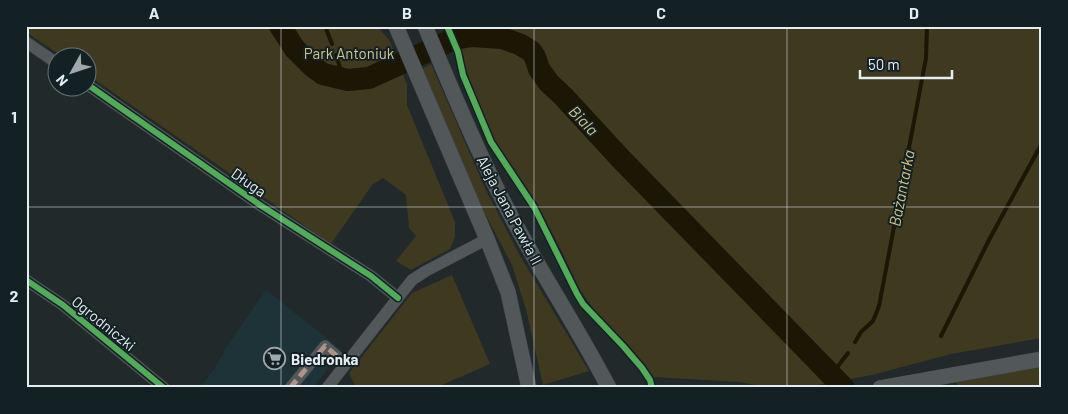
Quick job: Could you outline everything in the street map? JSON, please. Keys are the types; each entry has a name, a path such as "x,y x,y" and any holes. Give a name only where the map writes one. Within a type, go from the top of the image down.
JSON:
{"main road":[{"name":"Aleja Jana Pawła II","path":"396,26 508,292 529,388"},
{"name":"Aleja Jana Pawła II","path":"426,29 484,162 522,236 609,388"},
{"path":"880,388 950,382 1042,360"}],"street":[{"path":"26,42 48,57"},
{"name":"Długa","path":"98,92 260,205 371,276 398,298"},
{"path":"327,388 412,280 487,239"},
{"name":"Ogrodniczki","path":"26,280 63,305 164,388"},
{"path":"290,388 325,346 346,364"}],"shaded area":[{"path":"266,290 342,350 313,388 199,388 213,371 227,346"}],"green space":[{"path":"26,26 271,26 293,57 323,79 345,87 364,85 401,70 407,84 407,105 455,222 455,237 450,249 411,270 396,261 416,236 409,228 406,195 383,178 372,185 331,244 98,82 98,48 50,48 26,32"},
{"name":"Park Antoniuk","path":"281,26 377,26 390,41 398,63 370,77 350,81 332,77 304,60"},
{"path":"450,26 1042,26 1042,338 951,354 872,375 807,387 654,377 626,343 595,311 579,289 537,205 497,146 469,82"},
{"path":"431,64 485,188 519,254 589,371 543,385 526,309 512,265 473,191 422,69"},
{"path":"452,275 490,364 435,388 356,388 349,373 412,293"},
{"path":"1042,367 1042,388 961,388 955,382"}],"waterway":[{"name":"Biala","path":"280,26 295,49 312,66 323,74 348,80 369,78 454,39 472,36 502,38 531,51 539,69 549,83 844,388"},
{"path":"325,26 332,44"},
{"name":"Bażantarka","path":"855,342 861,332 873,321 879,306 926,58 927,26"},
{"path":"336,55 344,80"},
{"path":"941,336 990,238 1042,143"},
{"name":"Bażantarka","path":"832,374 848,353"}],"marked path":[{"path":"290,388 325,346 346,364"}],"cycle path":[{"path":"447,26 458,52 463,75 491,142 534,207 577,294 583,304 642,368 650,380 652,388"},
{"path":"98,92 260,205 371,276 398,298"},
{"path":"26,280 63,305 164,388"}],"place":[{"name":"Biedronka","path":"275,359"}]}
